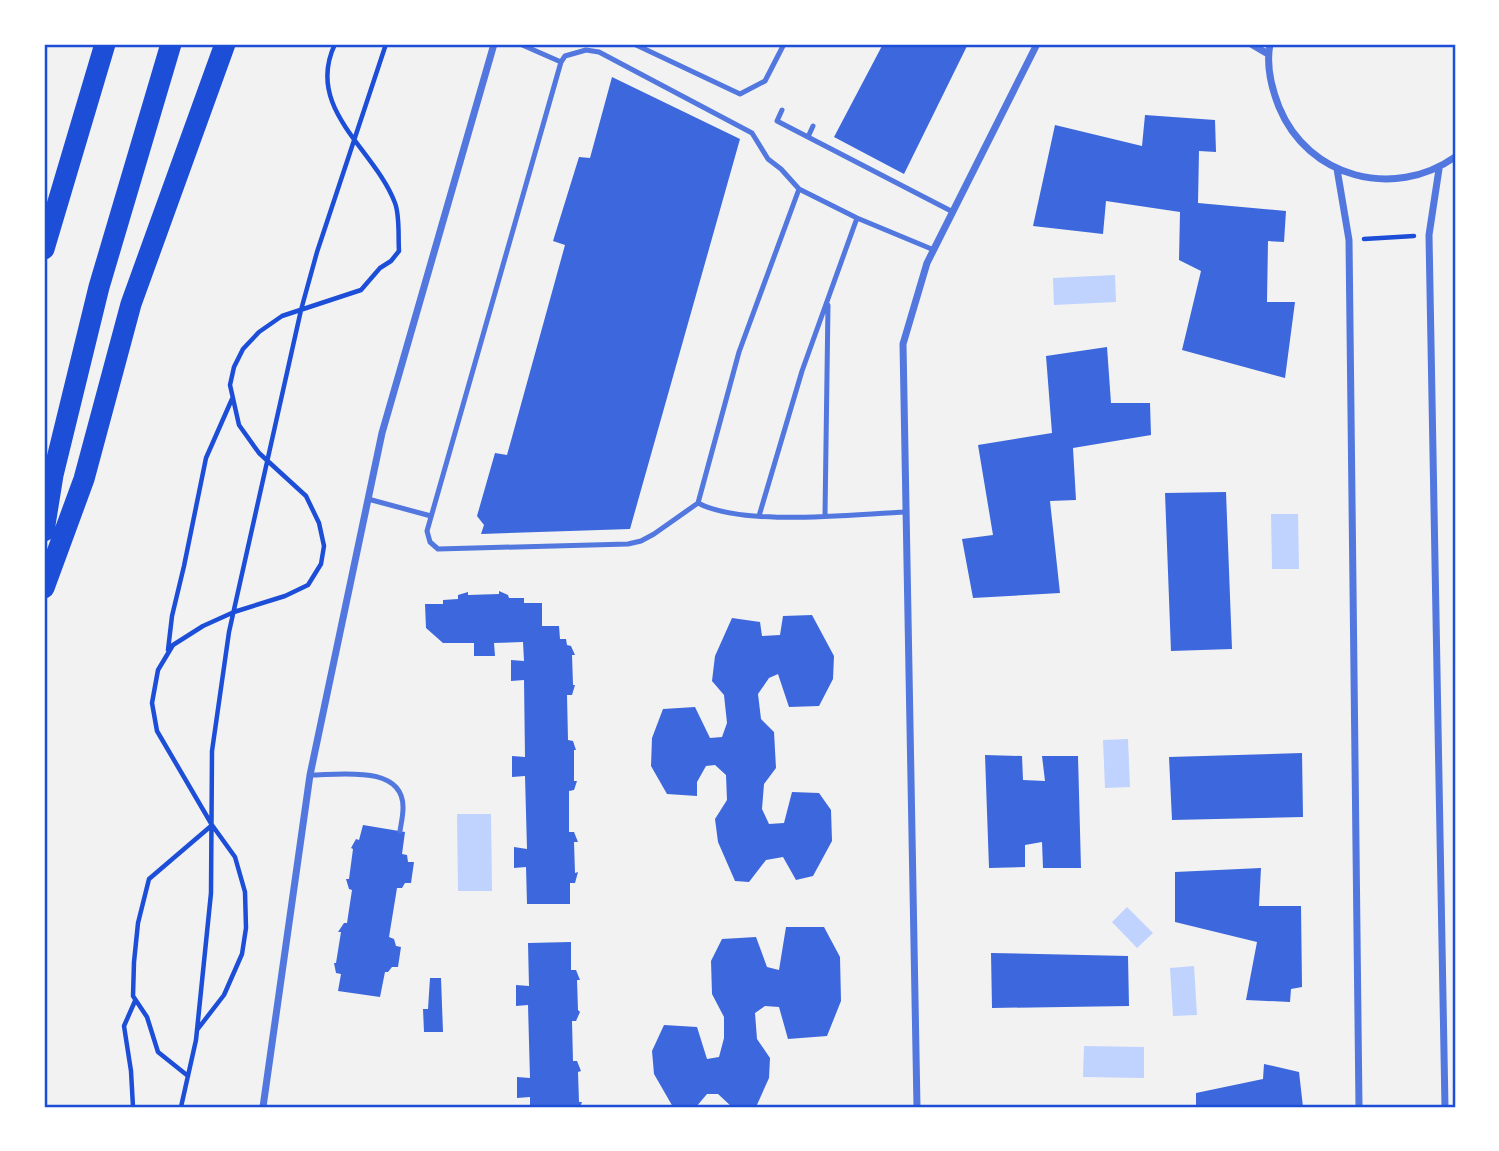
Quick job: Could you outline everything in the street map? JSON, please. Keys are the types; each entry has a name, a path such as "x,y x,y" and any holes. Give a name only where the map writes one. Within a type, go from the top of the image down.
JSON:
{"highway":[{"path":"44,249 105,44"},
{"path":"44,531 53,475 99,287 171,44"},
{"path":"44,588 84,479 131,304 225,44"}],"street":[{"path":"263,1107 310,775 382,433 494,44"},
{"path":"917,1107 903,344 927,264 1037,44"},
{"path":"1251,44 1268,54"},
{"path":"1270,44 1268,54 1272,90 1285,123 1308,150 1338,169 1371,179 1405,179 1439,169 1455,157"},
{"path":"1338,169 1349,240 1359,1107"},
{"path":"1439,169 1429,235 1445,1107"}],"lane":[{"path":"520,44 561,62"},
{"path":"634,44 740,94 765,81 784,44"},
{"path":"799,188 739,352 698,503 654,534 628,544 438,549 430,542 427,531 561,62 565,56 586,50 599,52 752,133 768,159 799,188 857,218 934,250"},
{"path":"782,110 777,121 953,212"},
{"path":"808,137 813,126"},
{"path":"759,516 802,371 857,218"},
{"path":"825,515 828,299"},
{"path":"368,499 432,516"},
{"path":"698,503 731,514 759,516 906,512"},
{"path":"310,775 381,776 394,783 401,794 404,808 400,831"}],"path":[{"path":"197,1030 224,995 242,954 246,928 245,892 235,857 212,825 157,731 152,703 158,670 173,645 204,626 308,585 321,564 324,546 319,523 306,496 267,461 239,425 230,385 234,367 243,349 259,332 282,316 361,290 399,251 396,205 382,177 354,142 334,108 327,83 326,61 335,44"},
{"path":"181,1107 197,1030 211,893 212,751 234,612 300,310 386,44"},
{"path":"1349,240 1429,235"},
{"path":"168,652 172,616 206,458 232,398"},
{"path":"188,1076 158,1052 147,1017 133,996 134,962 138,923 149,879 212,825"},
{"path":"133,1107 124,1026 136,1000"}],"water":[{"path":"1115,275 1116,302 1054,305 1053,278"},
{"path":"1271,514 1298,514 1299,569 1272,569"},
{"path":"1128,739 1130,787 1105,788 1103,740"},
{"path":"457,814 491,814 492,891 458,891"},
{"path":"1127,907 1153,933 1137,948 1112,922"},
{"path":"1194,966 1197,1015 1173,1016 1170,968"},
{"path":"1084,1046 1144,1047 1144,1078 1083,1077"}],"building":[{"path":"883,44 968,44 904,174 834,137"},
{"path":"612,77 740,139 630,529 481,534 484,525 477,516 495,453 507,455 565,245 553,241 579,157 590,158"},
{"path":"1145,115 1215,120 1216,152 1199,151 1198,203 1286,211 1284,242 1268,241 1267,302 1295,302 1285,378 1182,350 1201,271 1179,260 1180,212 1106,201 1103,234 1033,226 1055,125 1142,146"},
{"path":"1107,347 1111,403 1150,403 1151,435 1073,448 1076,500 1050,501 1060,593 973,598 962,539 993,535 978,445 1052,433 1046,356"},
{"path":"1226,492 1232,649 1171,651 1165,493"},
{"path":"499,591 509,598 524,598 524,603 542,603 542,626 559,626 560,639 566,639 575,655 572,655 575,685 572,695 567,695 568,740 573,741 576,750 574,781 577,781 574,790 569,791 569,832 574,832 578,842 574,842 575,873 578,872 575,883 570,883 570,904 527,904 526,867 514,868 514,847 527,849 525,776 512,777 512,756 525,757 524,680 511,681 511,660 524,661 523,642 494,643 495,656 474,656 474,643 443,643 426,628 425,604 443,604 443,600 458,599 458,595 468,592 468,595 499,594"},
{"path":"812,615 834,656 833,679 819,706 789,707 778,674 769,678 758,694 761,719 774,732 776,768 764,784 762,809 769,824 784,823 792,792 819,793 831,810 832,841 813,876 796,880 783,857 766,860 749,882 735,881 718,842 715,819 727,800 726,775 715,765 706,766 697,782 697,796 667,794 651,766 652,738 663,709 695,707 710,738 722,737 727,723 724,695 712,681 715,656 732,618 760,622 762,636 780,635 783,616"},
{"path":"1302,753 1303,817 1172,820 1169,757"},
{"path":"985,755 1022,756 1023,780 1045,781 1042,756 1078,756 1081,868 1043,868 1042,842 1025,845 1025,867 989,868"},
{"path":"363,825 405,832 402,854 407,855 408,862 414,862 411,883 397,888 389,937 394,939 396,946 401,947 398,967 392,967 385,972 380,997 338,991 341,974 336,973 334,963 341,932 338,932 344,923 347,923 352,890 349,889 346,879 349,879 351,848 356,839 359,840"},
{"path":"1261,868 1259,906 1301,906 1302,987 1291,989 1290,1002 1246,1000 1257,942 1175,922 1175,872"},
{"path":"786,927 824,927 840,957 841,1001 827,1036 788,1039 779,1007 765,1006 755,1013 757,1039 770,1058 769,1078 756,1107 732,1107 718,1094 707,1094 696,1107 673,1107 654,1074 652,1051 664,1025 697,1027 707,1059 719,1057 724,1038 724,1017 712,994 711,961 722,939 756,937 767,967 779,970"},
{"path":"571,942 571,970 576,970 580,980 577,980 580,1012 576,1021 572,1021 573,1061 577,1061 581,1071 578,1072 579,1102 582,1102 580,1107 530,1107 530,1097 517,1098 517,1077 530,1078 528,1005 516,1006 516,985 529,986 528,943"},
{"path":"991,953 1128,956 1129,1006 992,1008"},
{"path":"430,978 441,978 443,1032 424,1032 423,1009 428,1009"},
{"path":"1264,1064 1299,1072 1303,1107 1196,1107 1196,1093 1263,1079"}]}
